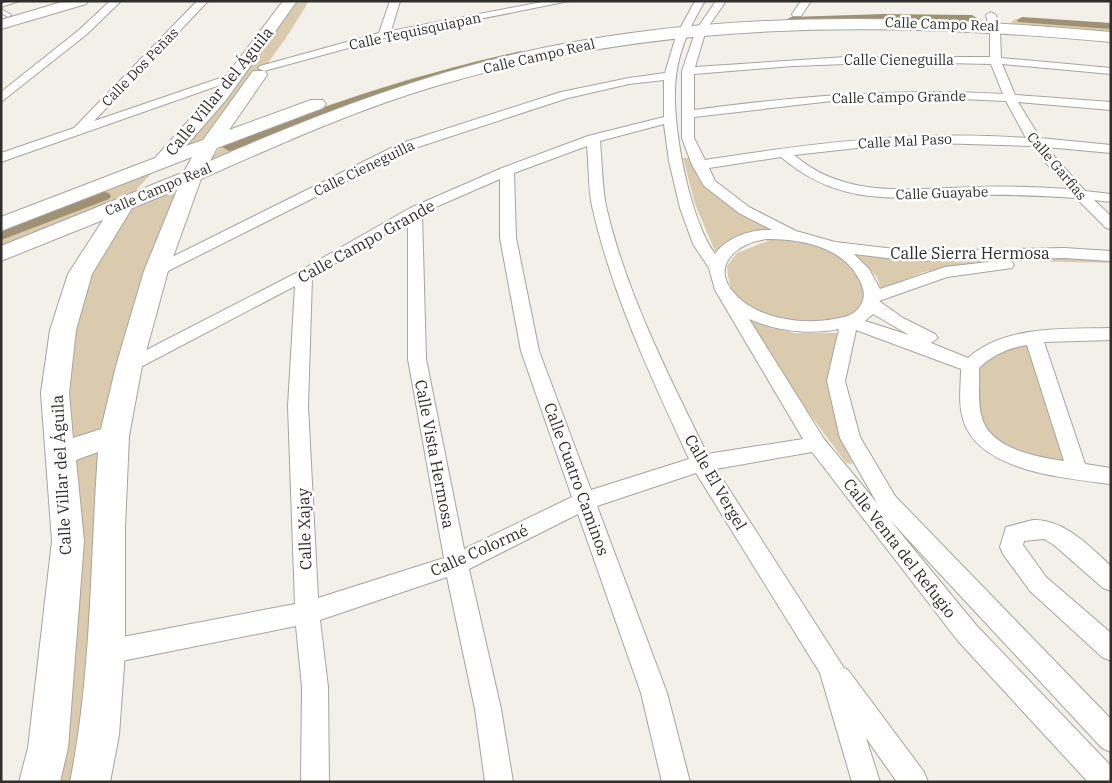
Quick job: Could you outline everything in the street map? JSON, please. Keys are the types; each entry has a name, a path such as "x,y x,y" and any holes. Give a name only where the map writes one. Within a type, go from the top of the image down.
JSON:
{"street":[{"path":"3,15 58,1"},
{"path":"3,15 82,1"},
{"path":"1,98 83,32 116,1"},
{"name":"Calle Dos Peñas","path":"76,132 203,1"},
{"name":"Calle Villar del Águila","path":"39,782 48,748 68,541 59,454 56,393 64,330 80,274 121,205 220,96 290,1"},
{"path":"384,35 396,1"},
{"name":"Calle Tequisquiapan","path":"264,68 384,35 564,1"},
{"path":"700,1 684,27 670,76 669,118 686,202 701,244 716,266 719,284 733,302 758,317 789,326 820,327 850,323 974,361 1009,342 1034,338 1111,334"},
{"path":"721,1 705,25 688,71 688,138 708,183 744,210 794,235 830,246 846,255 863,271 873,292 871,301 868,309 850,323"},
{"path":"797,14 806,1"},
{"name":"Calle Campo Real","path":"1,225 281,116 417,72 527,46 797,14 922,12 1111,37"},
{"name":"Calle Campo Real","path":"705,25 993,20 1111,23"},
{"name":"Calle Garfias","path":"993,20 996,60 1008,97 1032,141 1079,194 1111,225"},
{"name":"Calle Campo Real","path":"1,254 192,176 315,122 431,82 537,54 684,27"},
{"path":"278,48 296,58"},
{"name":"Calle Villar del Águila","path":"90,782 100,735 107,652 109,528 114,436 129,366 156,271 192,176 208,146 278,48"},
{"name":"Calle Cieneguilla","path":"688,71 766,63 885,58 996,60 1111,71"},
{"path":"1,158 236,76"},
{"name":"Calle Cieneguilla","path":"156,271 404,147 507,112 565,95 629,81 670,76"},
{"path":"196,90 220,96"},
{"name":"Calle Campo Grande","path":"688,114 792,100 879,94 1008,97 1111,106"},
{"path":"243,97 242,106 250,112 281,116"},
{"name":"Calle Campo Grande","path":"129,366 304,275 415,211 507,171 593,139 669,118"},
{"name":"Calle El Vergel","path":"593,139 599,205 618,273 646,348 701,463 831,668 866,782"},
{"name":"Calle Mal Paso","path":"699,165 783,152 911,140 1032,141 1111,148"},
{"name":"Calle Guayabe","path":"783,152 807,171 836,186 872,193 898,195 974,191 1079,194 1111,198"},
{"name":"Calle Cuatro Caminos","path":"507,171 508,238 530,351 654,692 676,782"},
{"name":"Calle Vista Hermosa","path":"415,211 417,359 456,564 488,709 499,782"},
{"path":"716,266 724,251 742,240 766,234 794,235"},
{"name":"Calle Sierra Hermosa","path":"830,246 912,256 1064,253 1111,256"},
{"name":"Calle Sierra Hermosa","path":"871,301 944,272 1002,265 1075,264 1111,267"},
{"name":"Calle Xajay","path":"304,275 298,406 307,613 316,687 315,782"},
{"name":"Calle Venta del Refugio","path":"723,290 817,444 967,633 1107,782"},
{"path":"871,301 915,332 974,361"},
{"name":"Calle Venta del Refugio","path":"850,323 836,382 850,438 887,502 1111,739"},
{"path":"1034,338 1077,471"},
{"path":"974,361 972,416 976,428 986,441 1013,457 1077,471 1111,476"},
{"path":"59,454 114,436"},
{"name":"Calle Colormé","path":"107,652 307,613 456,564 584,501 701,463 817,444"},
{"path":"1111,581 1063,539 1047,531 1032,529 1014,534 1011,547 1038,584 1111,649"},
{"path":"831,668 914,782"}],"lane":[{"path":"3,15 16,1"}],"shaded area":[{"path":"290,1 309,1 286,38 208,146 161,163"},
{"path":"875,16 973,17 984,21 981,23 718,25"},
{"path":"1016,19 1111,26 1111,35 1015,25 1011,22"},
{"path":"677,28 463,72 215,160 212,158 222,145 406,80 490,59 578,42"},
{"path":"683,158 689,158 704,182 715,192 738,209 775,231 717,256 695,204"},
{"path":"161,163 123,204 192,176 129,366 90,782 39,782 48,748 63,330 121,206 1,254 1,225"},
{"path":"770,240 805,241 817,244 839,253 849,260 856,269 867,298 862,307 846,319 831,324 814,325 778,319 747,304 732,289 727,266 737,253"},
{"path":"856,255 934,262 1017,258 1111,260 1111,263 1030,261 952,266 924,272 881,289 877,277"},
{"path":"750,319 794,333 842,333 844,442 853,464 846,463 786,382"},
{"path":"1034,338 1077,471 1013,457 976,428 977,357"}],"waterway":[{"path":"791,20 884,17 972,18"},
{"path":"1022,20 1111,26"},
{"path":"229,147 300,119 409,82 521,54"},
{"path":"1,236 104,196"}]}
